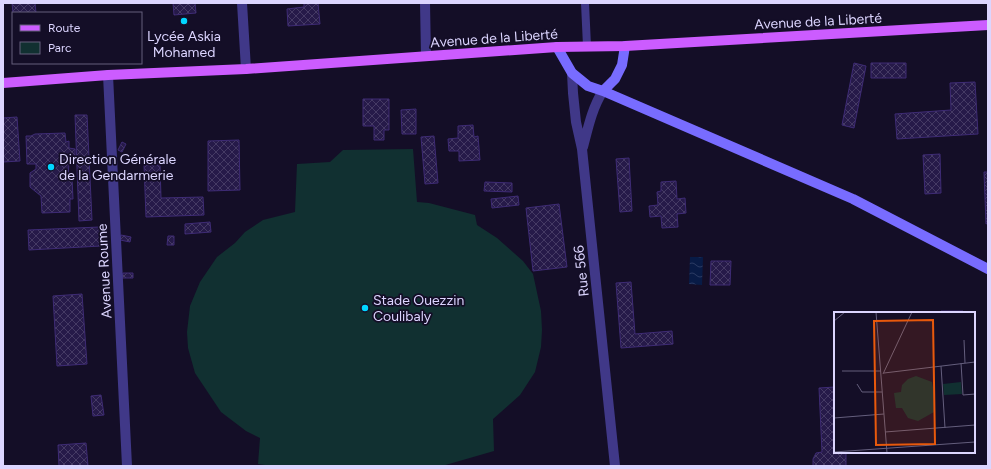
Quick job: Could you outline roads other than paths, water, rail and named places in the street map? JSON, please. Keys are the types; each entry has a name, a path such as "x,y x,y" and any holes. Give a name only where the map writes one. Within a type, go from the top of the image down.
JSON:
{"main road":[{"name":"Avenue de la Liberté","path":"3,83 108,75 246,69 557,47 625,46 988,25"}],"street":[{"path":"242,3 246,69"},
{"path":"425,3 426,56"},
{"path":"582,149 597,101 603,91 615,79 622,65 625,46"},
{"path":"557,47 572,73 588,86 603,91 853,199 988,269"},
{"name":"Rue 566","path":"572,73 576,122 582,149 615,466"},
{"name":"Avenue Roume","path":"108,75 127,466"}],"lane":[{"path":"585,3 586,46"}],"water":[{"path":"690,257 703,257 702,285 689,284"}],"place":[{"name":"Lycée Askia Mohamed","path":"184,21"},
{"name":"Direction Générale de la Gendarmerie","path":"51,167"},
{"name":"Stade Ouezzin Coulibaly","path":"365,308"}]}
